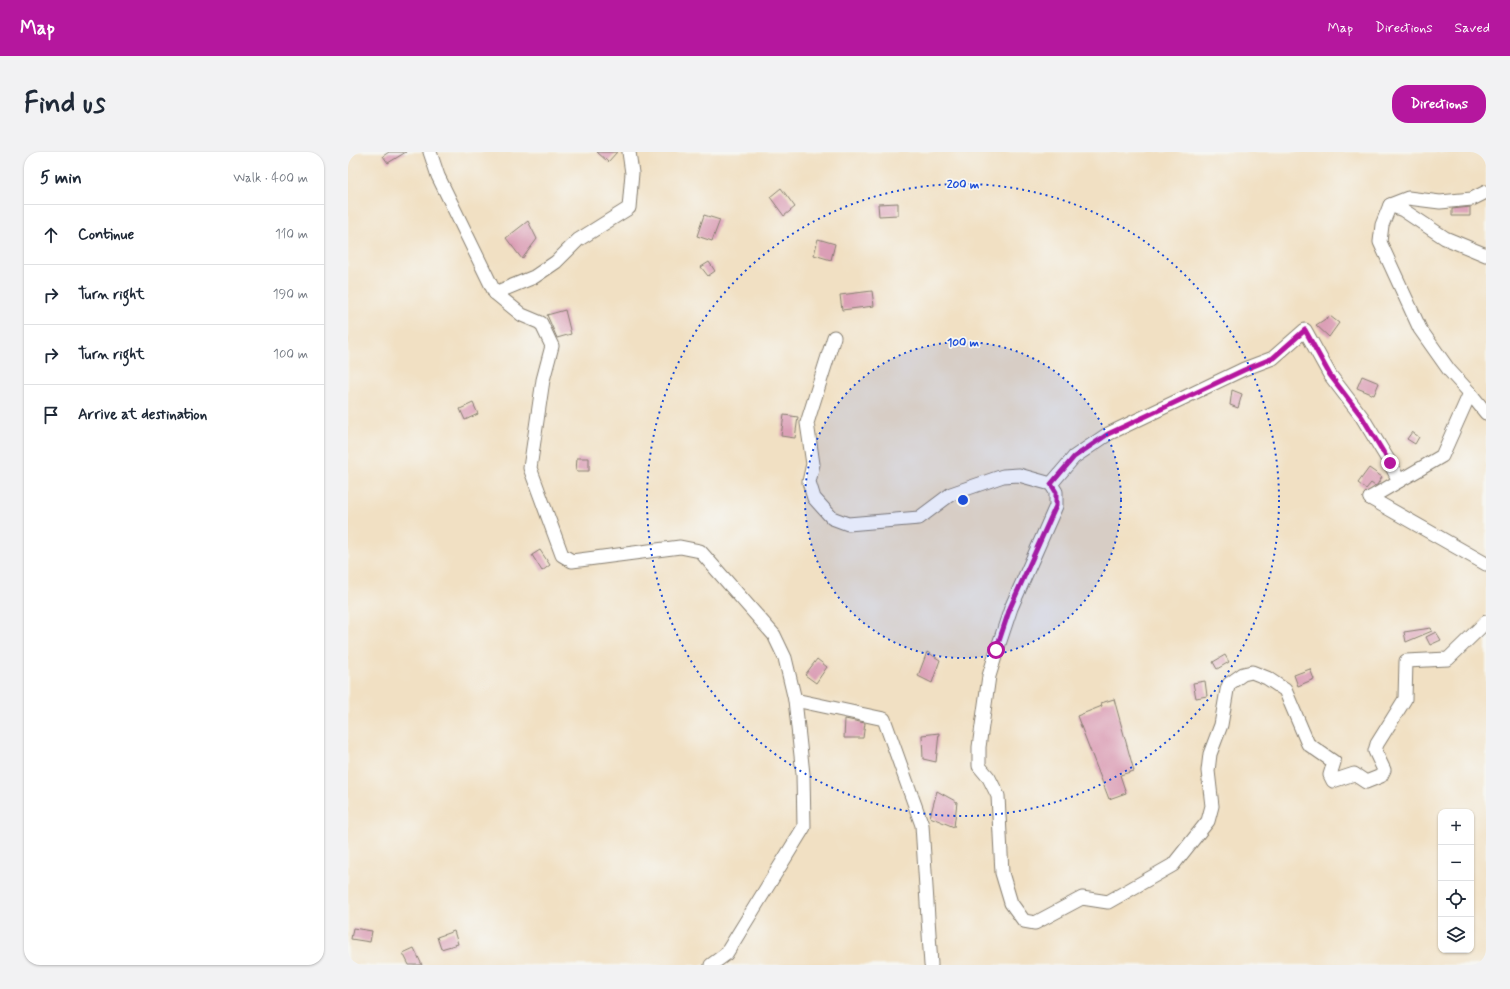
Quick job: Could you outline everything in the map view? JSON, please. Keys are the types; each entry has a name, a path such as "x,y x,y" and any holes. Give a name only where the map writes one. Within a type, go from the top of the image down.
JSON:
{"street":[{"path":"430,152 438,176 495,293 522,315 541,323 552,346 543,380 530,468 562,555 572,561 680,548 700,551 774,635 785,658 795,700 803,774 804,827 726,954 711,965"},
{"path":"495,293 534,277 556,262 578,240 629,208 632,173 629,152"},
{"path":"1486,192 1472,199 1440,202 1408,198 1390,205 1382,225 1380,242 1420,329 1449,370 1486,413"},
{"path":"1390,205 1404,210 1445,238 1486,255"},
{"path":"1051,484 1074,457 1108,434 1244,370 1273,358 1305,330 1330,375 1362,417 1390,463 1399,481"},
{"path":"834,337 806,423 813,464 809,482 814,498 832,518 848,524 919,518 951,494 1003,476 1018,474 1051,484 1056,492 1056,506 1010,608 996,650 989,676 979,747 979,766 989,778 998,796 1002,873 1011,903 1024,921 1035,923 1082,898 1108,902 1173,865 1208,821 1212,806 1208,770 1210,754 1220,725 1226,690 1229,684 1243,674 1252,672 1267,678 1285,690 1308,744 1334,762 1330,775 1333,781 1354,774 1366,782 1381,776 1384,770 1375,751 1377,744 1405,699 1406,661 1448,659 1486,622"},
{"path":"1470,393 1442,456 1370,498 1486,564"},
{"path":"795,700 884,719 922,825 930,965"}],"building":[{"path":"389,152 406,152 388,163 383,156"},
{"path":"597,152 617,152 608,162"},
{"path":"781,188 795,207 784,216 770,197"},
{"path":"898,203 898,215 879,216 878,204"},
{"path":"1470,207 1470,216 1452,216 1452,209"},
{"path":"704,215 720,220 712,241 697,236"},
{"path":"528,221 537,239 522,259 506,238"},
{"path":"818,239 835,244 831,260 814,255"},
{"path":"709,262 715,271 708,276 701,267"},
{"path":"872,291 874,306 842,310 840,295"},
{"path":"565,310 571,334 557,338 547,315"},
{"path":"1330,316 1339,323 1329,337 1316,325"},
{"path":"1362,376 1379,383 1374,395 1357,388"},
{"path":"1232,390 1242,394 1238,408 1230,405"},
{"path":"473,403 478,414 465,420 460,409"},
{"path":"784,415 798,417 795,438 781,436"},
{"path":"1412,432 1419,437 1415,444 1407,439"},
{"path":"577,458 589,458 589,471 576,471"},
{"path":"1369,468 1382,477 1377,485 1375,486 1371,483 1366,489 1358,483"},
{"path":"540,550 550,565 542,571 532,555"},
{"path":"1431,628 1432,631 1406,642 1404,632"},
{"path":"1436,632 1441,640 1430,645 1426,637"},
{"path":"927,652 940,660 932,683 918,676"},
{"path":"1225,655 1229,662 1217,669 1213,662"},
{"path":"817,659 827,667 816,683 805,675"},
{"path":"1310,669 1314,679 1298,686 1294,675"},
{"path":"1205,681 1207,696 1196,698 1193,683"},
{"path":"1114,699 1134,771 1120,775 1126,793 1109,799 1077,716 1102,706 1101,703"},
{"path":"845,719 865,723 863,738 844,738"},
{"path":"939,733 936,762 923,759 922,735"},
{"path":"937,791 957,802 954,827 930,817"},
{"path":"353,928 372,931 370,942 351,939"},
{"path":"454,931 458,944 441,949 437,937"},
{"path":"414,948 422,965 409,965 403,953"}],"route":[{"path":"996,650 1010,608 1056,506 1056,492 1051,484 1074,457 1108,434 1244,370 1273,358 1305,330 1330,375 1362,417 1390,463"}]}
